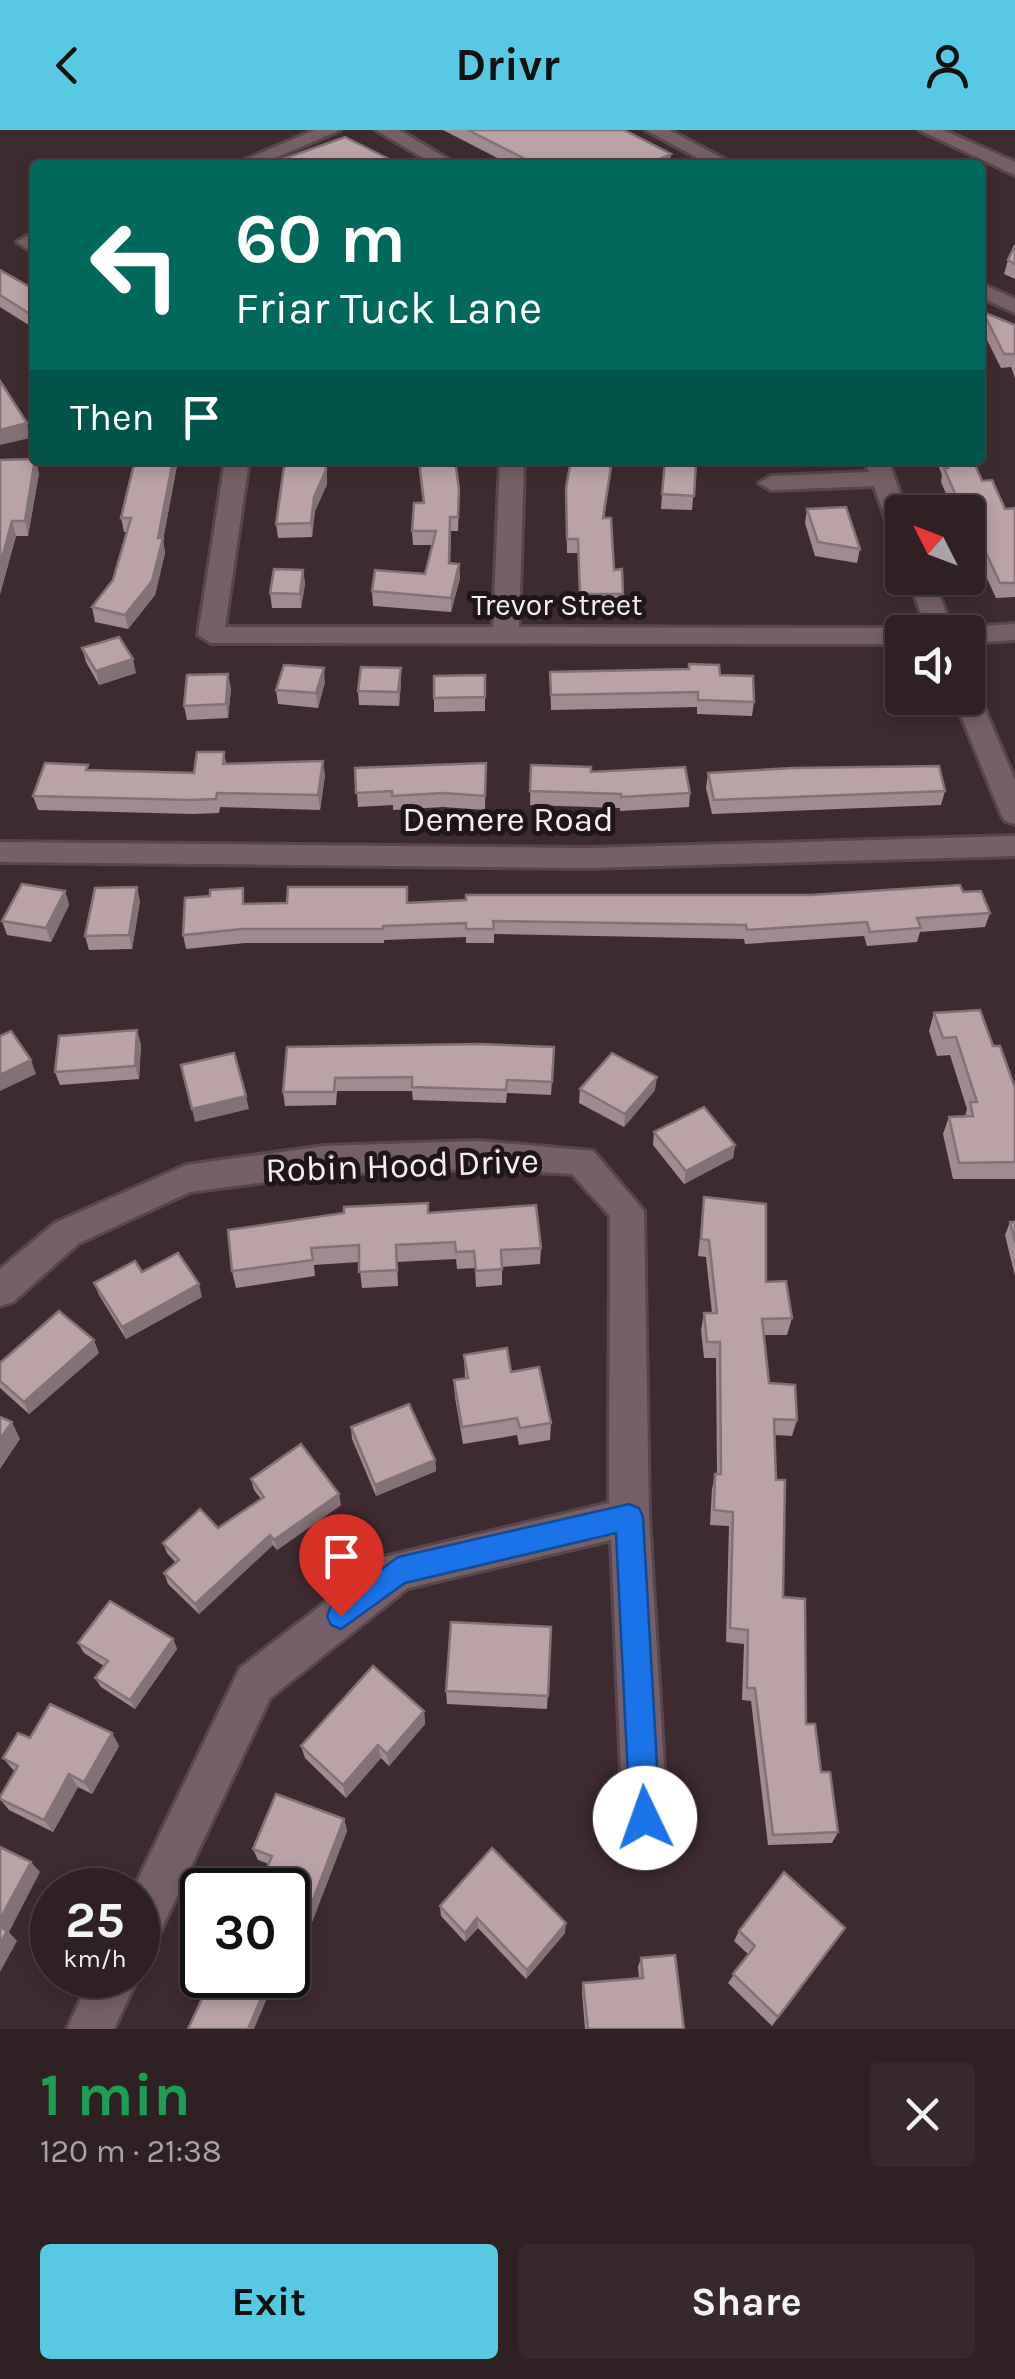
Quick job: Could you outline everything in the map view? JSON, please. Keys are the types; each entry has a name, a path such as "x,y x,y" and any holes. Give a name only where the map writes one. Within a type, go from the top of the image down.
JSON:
{"street":[{"path":"255,160 332,130"},
{"path":"385,130 440,160"},
{"path":"654,130 716,160"},
{"path":"928,130 1015,169"},
{"path":"985,292 1015,307"},
{"name":"Trevor Street","path":"236,465 211,635 885,636"},
{"path":"506,637 512,465"},
{"path":"770,483 879,470 889,495"},
{"path":"985,634 1015,632"},
{"path":"975,715 1015,814"},
{"name":"Demere Road","path":"0,852 589,858 1015,846"},
{"name":"Robin Hood Drive","path":"0,1291 67,1234 186,1179 324,1160 478,1155 581,1160 627,1212 629,1517 645,1818"},
{"path":"160,1883 255,1683 398,1571 629,1517"},
{"path":"90,2029 105,1998"}],"building":[{"path":"468,130 624,130 671,154 658,160 527,160"},
{"path":"345,137 391,160 280,160"},
{"path":"1015,245 1015,264 1008,260"},
{"path":"0,270 30,287 30,314 0,295"},
{"path":"985,313 1015,325 1015,354 1004,354"},
{"path":"0,381 27,423 0,430"},
{"path":"30,459 30,465 34,465 25,521 12,521 0,565 0,460"},
{"path":"134,465 172,465 158,538 163,538 152,581 125,615 92,607 113,580 131,518 121,518"},
{"path":"284,465 326,465 314,497 311,523 276,524"},
{"path":"420,465 456,465 458,517 450,517 449,563 459,564 451,598 372,591 375,570 425,574 436,531 412,531 414,503 424,503"},
{"path":"570,465 611,465 603,518 611,518 614,570 622,569 623,594 580,594 578,539 567,539 566,488"},
{"path":"665,465 696,465 694,496 662,494"},
{"path":"975,465 982,481 992,480 1005,509 1015,508 1015,583 1000,583 985,551 985,495 956,495 944,468"},
{"path":"846,507 860,549 818,542 807,509"},
{"path":"274,569 303,570 300,594 270,593"},
{"path":"119,637 133,659 96,671 82,648"},
{"path":"689,664 719,665 720,675 753,676 754,702 698,700 698,692 551,695 550,672 689,669"},
{"path":"284,665 324,668 316,693 276,690"},
{"path":"361,667 401,668 398,692 358,691"},
{"path":"228,674 226,704 184,706 187,675"},
{"path":"485,675 485,697 434,698 434,676"},
{"path":"197,752 224,752 223,764 323,761 318,795 217,793 216,799 191,800 33,796 45,763 88,765 86,770 194,773"},
{"path":"486,763 485,796 356,793 355,768"},
{"path":"531,765 591,767 591,772 685,767 690,793 621,797 530,791"},
{"path":"939,766 945,791 714,800 708,773 792,768"},
{"path":"22,884 65,891 46,928 2,921"},
{"path":"960,885 963,892 981,891 990,913 917,918 921,928 870,932 867,922 747,930 746,925 493,921 494,929 466,929 466,923 383,929 242,929 183,935 185,898 210,896 210,890 243,888 243,904 287,903 288,887 407,887 407,903 466,900 466,895 811,895"},
{"path":"137,887 129,935 85,936 95,888"},
{"path":"980,1010 993,1046 1000,1046 1015,1088 1015,1162 959,1163 949,1117 973,1116 970,1102 977,1102 956,1037 943,1038 934,1013"},
{"path":"137,1030 135,1066 55,1072 59,1036"},
{"path":"11,1031 31,1060 0,1075 0,1036"},
{"path":"287,1047 554,1047 552,1082 507,1080 506,1090 412,1087 412,1077 335,1078 334,1092 283,1092"},
{"path":"234,1053 246,1096 192,1109 181,1065"},
{"path":"612,1053 657,1077 625,1114 580,1089"},
{"path":"704,1107 735,1145 686,1171 654,1132"},
{"path":"704,1197 766,1204 766,1282 786,1281 792,1318 762,1319 769,1383 795,1385 797,1420 774,1419 776,1480 785,1480 783,1597 805,1599 806,1724 815,1724 821,1772 830,1772 838,1832 773,1835 755,1688 747,1688 748,1630 730,1628 733,1512 714,1510 715,1474 721,1474 720,1342 707,1342 704,1313 717,1313 709,1240 701,1239"},
{"path":"428,1203 428,1213 536,1205 541,1248 501,1250 502,1269 476,1271 474,1251 456,1252 455,1242 396,1245 397,1270 359,1272 359,1245 311,1248 313,1260 232,1271 228,1230 344,1213 344,1207"},
{"path":"178,1253 199,1284 122,1327 94,1283 135,1261 142,1272"},
{"path":"59,1311 94,1340 24,1402 0,1381 0,1363"},
{"path":"507,1348 511,1372 539,1367 551,1423 520,1428 517,1418 462,1427 454,1380 468,1378 464,1355"},
{"path":"409,1404 435,1460 375,1485 351,1427"},
{"path":"0,1417 12,1422 0,1439"},
{"path":"301,1444 339,1494 274,1540 270,1535 195,1604 164,1573 179,1560 163,1543 200,1509 218,1528 264,1497 251,1479"},
{"path":"110,1601 173,1639 130,1700 95,1678 108,1661 78,1643"},
{"path":"451,1622 551,1627 548,1696 446,1691"},
{"path":"373,1666 424,1711 387,1754 378,1745 343,1785 301,1746"},
{"path":"50,1704 112,1733 84,1782 69,1774 44,1820 0,1797 18,1766 3,1758 18,1733 30,1738"},
{"path":"276,1794 344,1819 310,1908 310,1868 267,1868 272,1856 253,1849"},
{"path":"0,1847 31,1862 0,1919"},
{"path":"492,1848 566,1923 527,1970 477,1918 465,1933 440,1906"},
{"path":"784,1872 845,1928 778,2017 733,1974 755,1946 739,1931"},
{"path":"675,1955 684,2029 588,2029 583,1983 643,1978 641,1958"},
{"path":"202,1998 261,1998 248,2029 188,2029"}],"route":[{"path":"341,1616 398,1571 629,1517 645,1818"}]}
